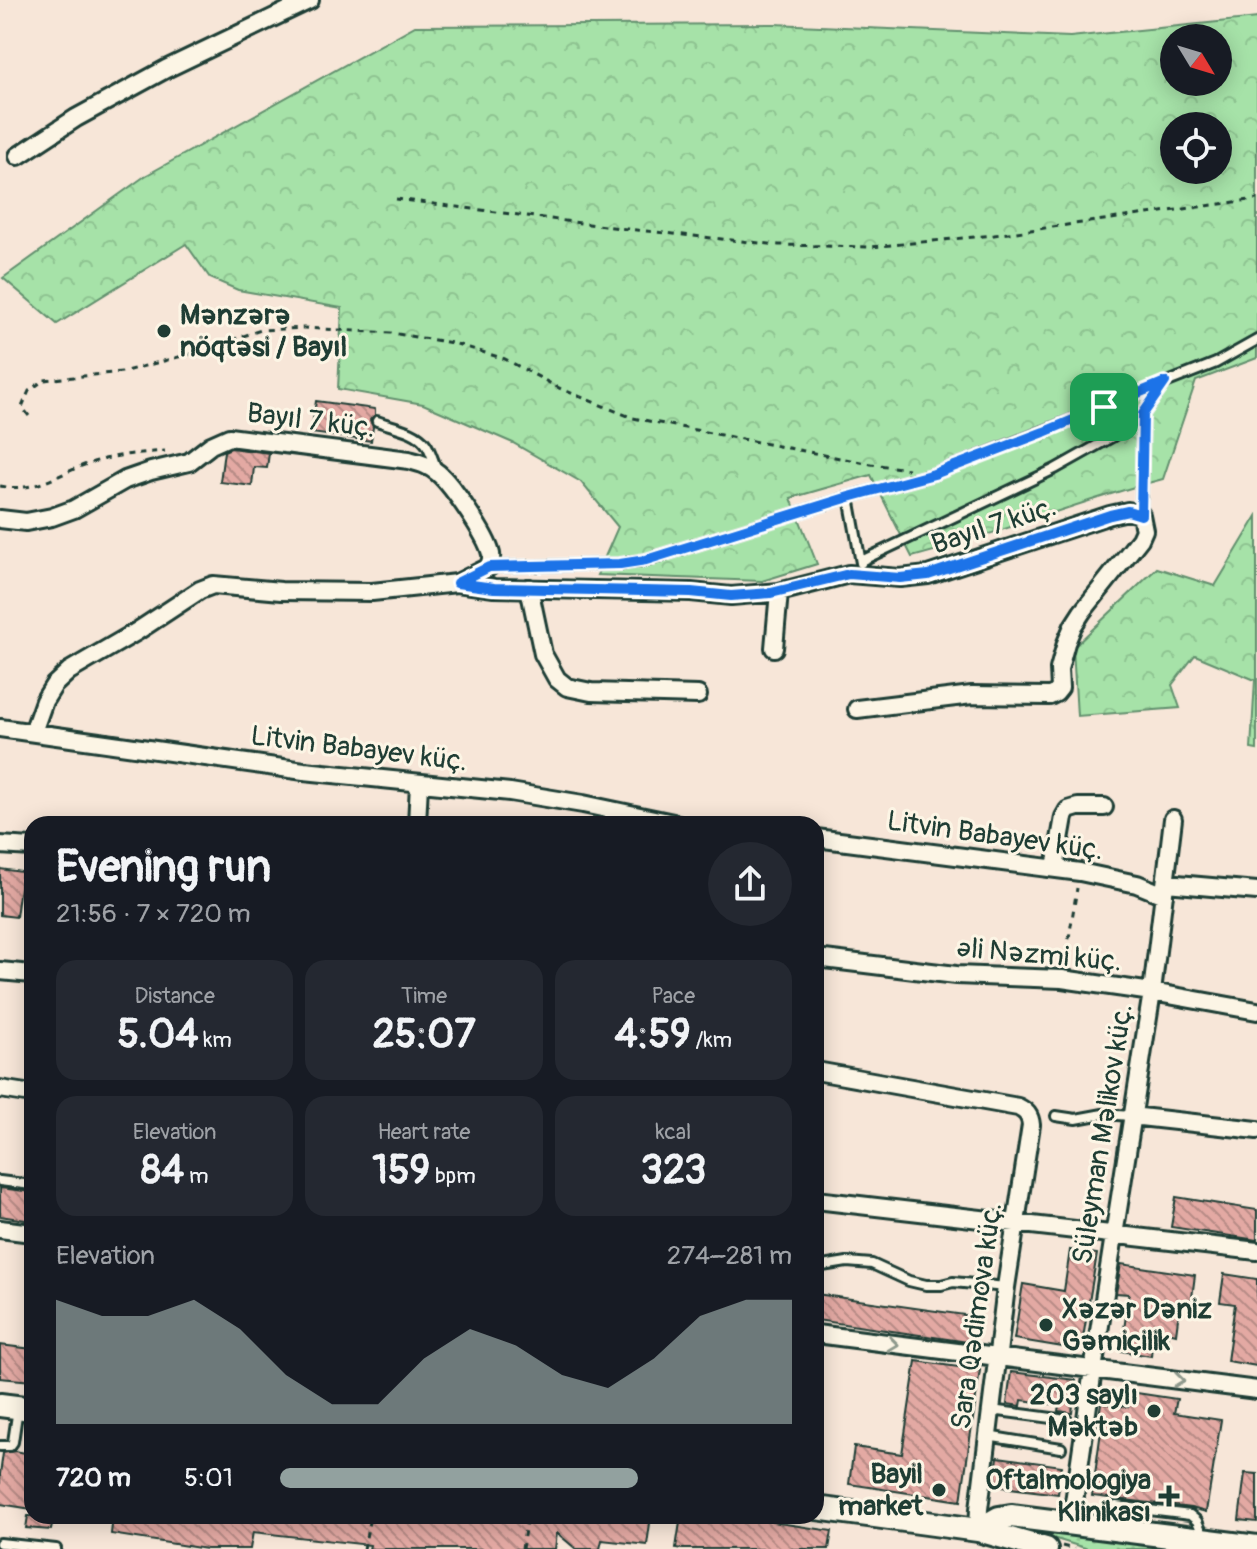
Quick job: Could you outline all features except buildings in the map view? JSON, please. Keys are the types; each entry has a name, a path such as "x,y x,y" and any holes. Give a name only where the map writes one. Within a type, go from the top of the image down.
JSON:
{"street":[{"path":"18,156 76,118 166,69 310,0"},
{"name":"Bayıl 7 küç.","path":"0,519 26,522 52,517 74,509 125,480 189,462 211,445 229,437 409,460 424,463 439,473"},
{"path":"439,473 483,537 491,555 489,567"},
{"name":"Bayıl 7 küç.","path":"33,732 44,701 54,685 69,671 213,585 281,591 372,592 457,583 494,588 691,592 731,596 779,592 849,574 863,567 900,578 928,575 1110,515 1128,511 1141,515"},
{"path":"857,709 972,695 1050,696 1056,693 1060,688 1059,669 1073,626 1140,539 1144,530 1141,515"},
{"name":"Bayıl 7 küç.","path":"457,583 489,567"},
{"path":"529,588 543,654 557,679 567,687 591,692 698,695"},
{"path":"774,648 779,592"},
{"name":"Litvin Babayev küç.","path":"0,728 304,771 510,792 640,816"},
{"path":"417,816 419,784"},
{"path":"1055,868 1068,810 1104,807"},
{"name":"Süleyman Məlikov küç.","path":"1082,1524 1093,1370 1152,992 1173,819"},
{"name":"Litvin Babayev küç.","path":"824,839 1055,868 1165,889 1257,891"},
{"path":"0,845 24,846"},
{"name":"Əli Nəzmi küç.","path":"824,959 956,975 1062,979 1257,1011"},
{"path":"0,971 24,973"},
{"name":"Sara Qədimova küç.","path":"824,1072 1018,1107 1026,1111 1030,1118 987,1436 978,1530"},
{"path":"0,1089 24,1093"},
{"path":"1131,1116 1257,1130"},
{"path":"824,1201 1257,1251"},
{"path":"0,1229 24,1232"},
{"path":"824,1335 1257,1390"},
{"path":"824,1509 978,1530 1046,1549"},
{"path":"978,1530 999,1518 1011,1516 1257,1547"}],"lane":[{"path":"489,567 620,564 646,560 934,474 1216,363 1257,340"},
{"path":"849,497 863,567 1112,437 1143,414 1165,382"},
{"path":"1141,515 1143,414"},
{"path":"377,421 420,438 427,445 439,473"},
{"path":"1056,1116 1076,1119 1103,1114 1131,1116"},
{"path":"0,1181 24,1184"},
{"path":"824,1266 847,1262 872,1264 909,1281 926,1285 953,1282 1006,1287"},
{"path":"0,1446 10,1446 13,1442 17,1407"},
{"path":"991,1410 1067,1420"},
{"path":"987,1436 1061,1448"},
{"path":"7,1546 56,1549"}],"path":[{"path":"396,199 779,245 871,247 1022,232 1257,199"},
{"path":"29,416 22,407 24,398 44,380 122,372 190,354 261,330 304,328 391,333 453,343 505,359 559,388 633,418 934,474"},
{"path":"0,486 16,489 32,487 88,464 123,454 165,451"},
{"path":"1062,979 1080,872"},
{"path":"364,1549 369,1524"},
{"path":"522,1549 526,1524"}],"green space":[{"path":"1257,18 1257,358 1196,381 1163,479 912,557 871,475 791,498 817,564 762,581 597,575 618,527 581,482 513,443 423,404 338,389 342,308 238,290 210,278 186,244 57,324 3,278 145,176 415,26 774,24 1070,37 1160,28 1160,96 1232,96 1232,24 1198,24"},
{"path":"1257,516 1257,750 1251,749 1255,680 1195,655 1172,685 1180,708 1077,716 1073,648 1157,568 1215,586"},
{"path":"1011,1525 1217,1549 1088,1549"}],"place":[{"name":"Mənzərə nöqtəsi / Bayıl","path":"164,331"},
{"name":"Xəzər Dəniz Gəmiçilik","path":"1046,1325"},
{"name":"203 saylı Məktəb","path":"1154,1411"},
{"name":"Bayil market","path":"939,1490"},
{"name":"Oftalmologiya Klinikası","path":"1169,1496"}],"route":[{"path":"1165,382 1143,414 1141,515 1128,511 1110,515 928,575 900,578 849,574 771,593 731,596 691,592 494,588 457,583 489,567 620,564 646,560 934,474 1104,407 1165,382"}]}
